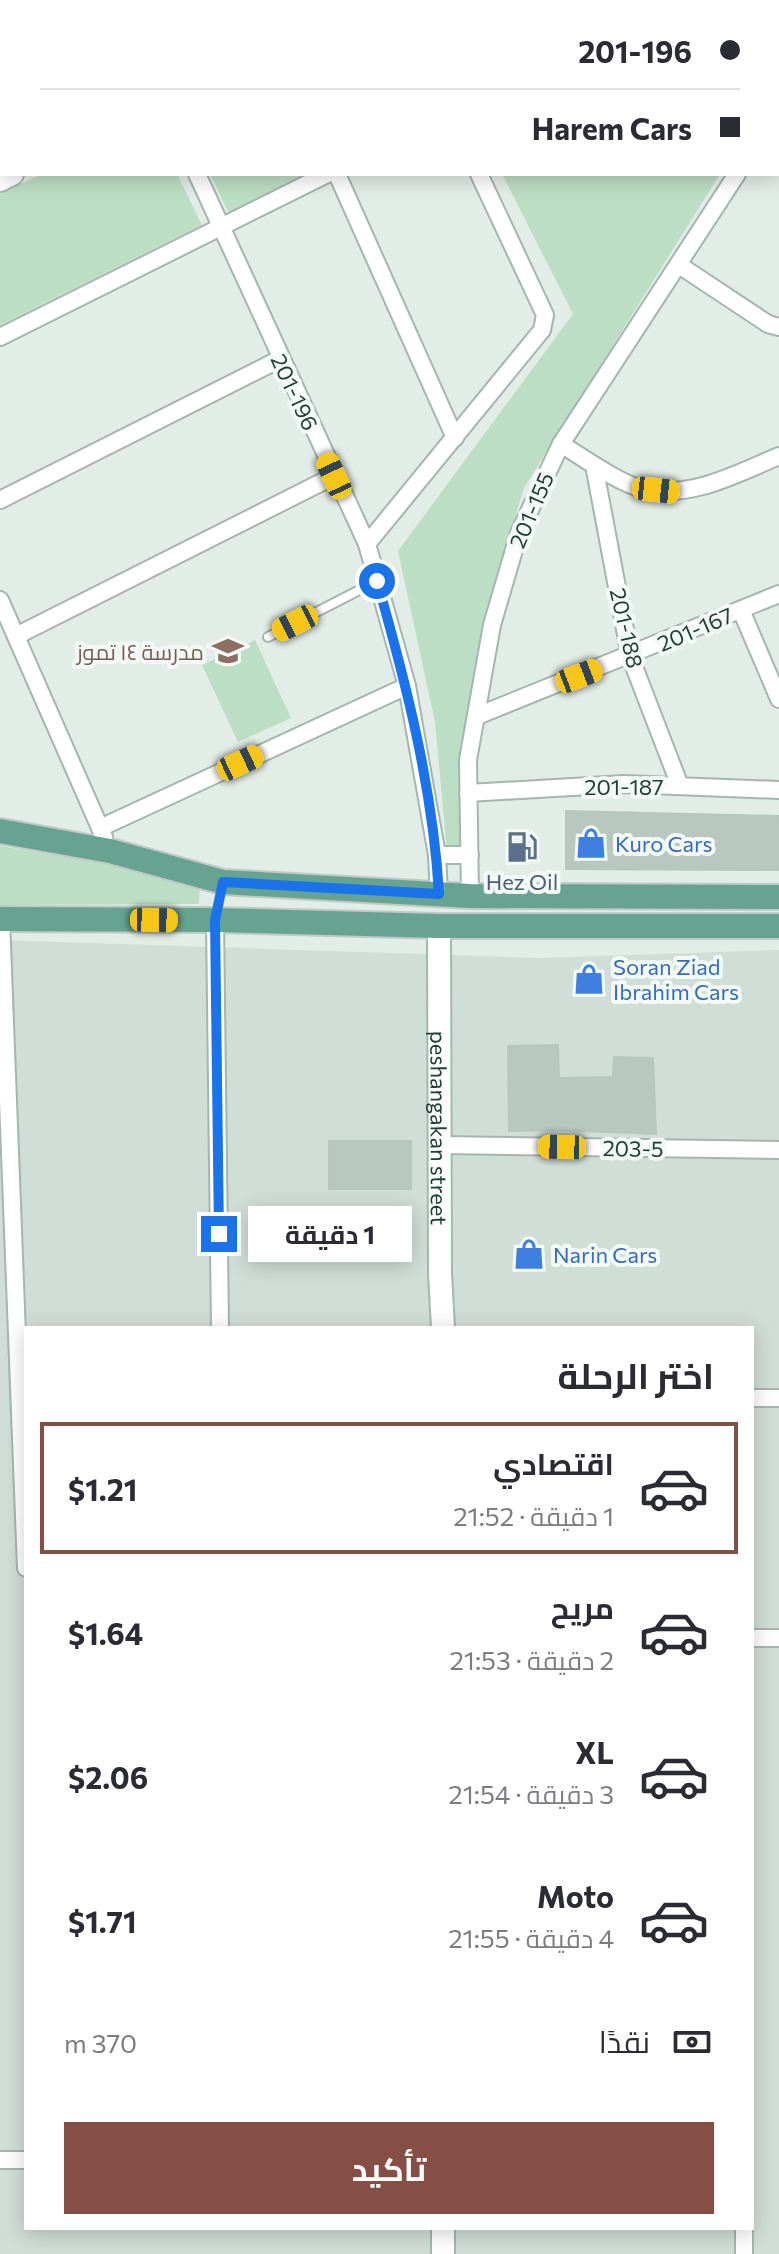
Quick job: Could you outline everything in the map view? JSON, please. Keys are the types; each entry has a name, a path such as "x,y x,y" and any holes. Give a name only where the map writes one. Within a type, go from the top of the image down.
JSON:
{"main road":[{"path":"0,831 110,851 223,882 470,896 779,897"},
{"path":"215,920 223,882"},
{"path":"1,919 215,920 439,926 779,926"}],"street":[{"name":"201-196","path":"198,176 367,544 407,686 437,855 439,894"},
{"path":"0,337 323,176"},
{"path":"338,176 455,438"},
{"path":"367,544 542,330 545,315 480,176"},
{"name":"201-155","path":"470,896 468,760 485,658 509,562 531,503 561,444 736,176"},
{"path":"679,265 777,331"},
{"path":"0,500 280,359"},
{"path":"561,444 640,489 672,492 703,487 779,456"},
{"name":"201-188","path":"594,465 630,656 680,786"},
{"path":"16,636 334,476"},
{"name":"201-167","path":"477,716 779,594"},
{"path":"0,600 110,851"},
{"path":"741,610 779,699"},
{"path":"100,828 407,686"},
{"name":"201-187","path":"468,793 596,785 779,790"},
{"path":"437,855 470,855"},
{"path":"1,919 22,1357 24,1462"},
{"path":"215,920 220,1326"},
{"name":"peshangakan street","path":"439,926 443,1326"},
{"name":"203-5","path":"439,1145 779,1150"},
{"path":"754,1398 779,1398"},
{"path":"754,1638 779,1638"},
{"path":"0,2160 24,2160"},
{"path":"443,2230 443,2254"},
{"path":"744,2230 744,2254"}],"lane":[{"path":"268,637 377,581"}],"shaded area":[{"path":"0,940 540,958 779,950 779,2254 0,2254"}],"green space":[{"path":"38,176 178,176 202,225 0,325 0,194"},
{"path":"211,176 305,176 230,216"},
{"path":"503,176 719,176 524,488 483,621 459,778 464,846 447,851 435,722 398,551 573,314"},
{"path":"255,640 291,718 238,742 202,665"},
{"path":"0,846 200,879 199,904 0,905"}],"building":[{"path":"566,811 779,816 779,870 566,869"},
{"path":"558,1045 559,1078 613,1077 614,1057 653,1058 656,1134 509,1131 508,1046"},
{"path":"329,1141 411,1141 411,1189 329,1189"}],"place":[{"name":"مدرسة ١٤ تموز","path":"228,651"},
{"name":"Kuro Cars","path":"591,843"},
{"name":"Hez Oil","path":"522,847"},
{"name":"Soran Ziad Ibrahim Cars","path":"589,979"},
{"name":"Narin Cars","path":"529,1254"}],"route":[{"path":"219,1234 215,920 223,882 439,894 437,855 407,686 377,581"}]}
